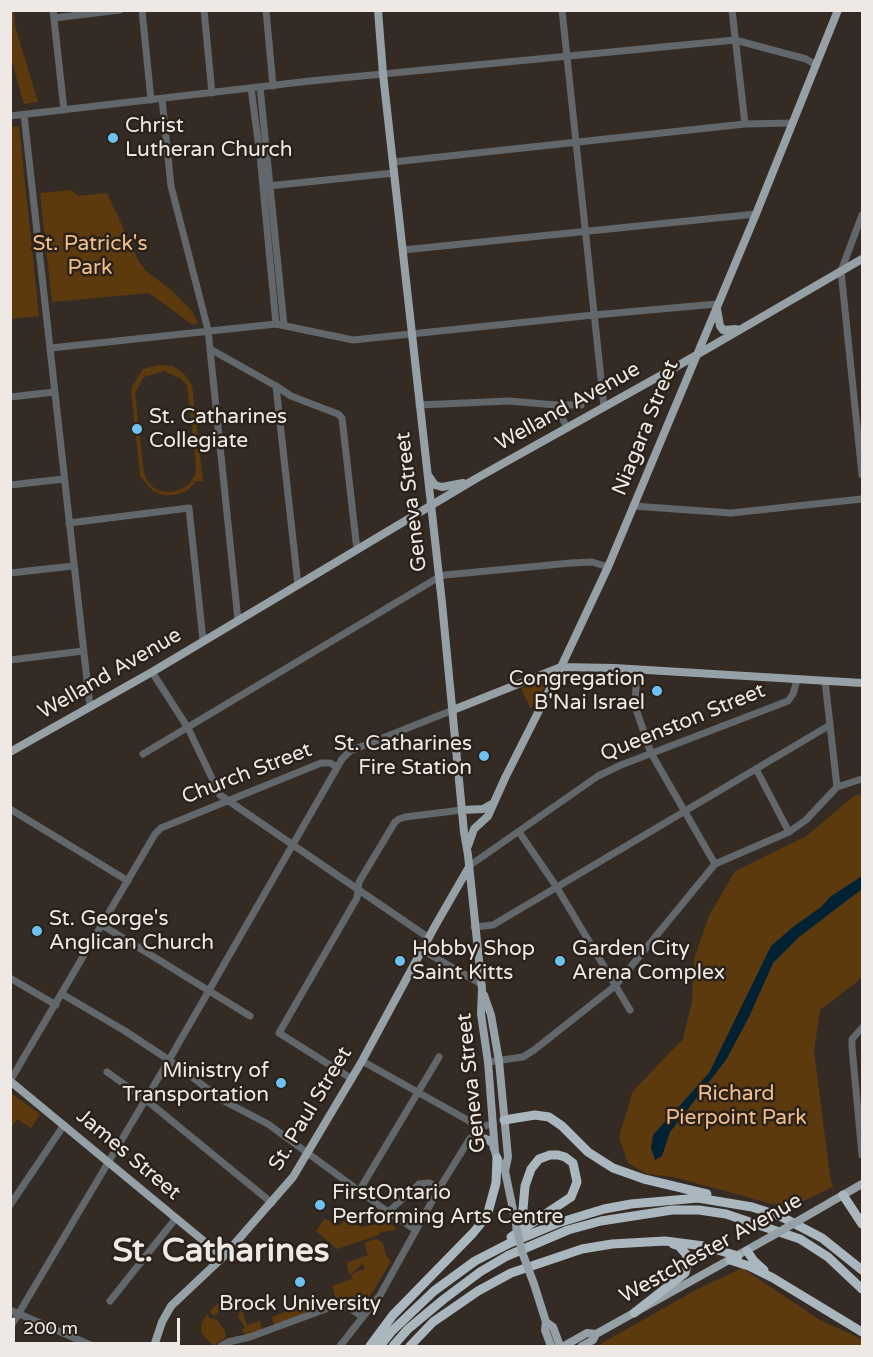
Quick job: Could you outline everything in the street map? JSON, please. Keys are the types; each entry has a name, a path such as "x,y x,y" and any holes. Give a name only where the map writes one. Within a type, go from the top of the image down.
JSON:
{"highway":[{"path":"504,1120 535,1115 549,1117 596,1158 613,1168 644,1179 780,1216 822,1238 862,1270"},
{"path":"370,1347 393,1315 487,1216 496,1183 496,1155"},
{"path":"380,1347 392,1331 420,1304 455,1275 493,1247 571,1197 578,1182 573,1163 558,1155 539,1159 531,1169 525,1186 517,1229"},
{"path":"843,1195 862,1224"},
{"path":"455,1275 475,1261 510,1243 558,1223 604,1209 666,1199 698,1198 752,1207"},
{"path":"393,1347 408,1329 444,1299 480,1272 507,1256 568,1230 601,1221 672,1210 699,1210 726,1214 800,1239 828,1257 862,1289"},
{"path":"634,1313 685,1273 688,1260 684,1250 665,1241"},
{"path":"410,1347 433,1322 478,1291 511,1273 582,1249 612,1244 665,1241 704,1246 734,1258 773,1278 862,1332"},
{"path":"747,1251 754,1261 773,1278"}],"main road":[{"name":"Geneva Street","path":"378,10 383,74 468,849 481,986 481,1014 488,1062 496,1155 505,1171 519,1212"},
{"name":"Niagara Street","path":"468,849 474,829 488,816 608,567 756,214 838,10"},
{"name":"Welland Avenue","path":"10,752 152,672 477,478 862,259"},
{"path":"717,304 720,326 723,330 745,326"},
{"path":"426,470 435,485 442,487 456,486 477,478"},
{"name":"Church Street","path":"453,710 561,667 797,680"},
{"path":"797,680 862,683"},
{"path":"462,810 483,809 494,801"},
{"name":"St. Paul Street","path":"154,1347 162,1322 171,1306 222,1257 293,1178 362,1061 469,866"},
{"name":"Geneva Street","path":"481,986 491,1015 499,1061 508,1157 505,1171"},
{"name":"James Street","path":"11,1081 222,1257"},
{"path":"493,1124 504,1120"},
{"path":"477,1141 484,1138 490,1141 496,1155"},
{"name":"Westchester Avenue","path":"562,1347 588,1334 596,1334 747,1251 862,1184"},
{"path":"517,1229 522,1252 546,1322 545,1330 551,1347"},
{"path":"546,1322 553,1327 562,1347"},
{"name":"Westchester Avenue","path":"582,1347 593,1340 596,1334"}],"street":[{"path":"64,110 53,14 120,10"},
{"path":"142,10 152,100"},
{"path":"204,10 212,93"},
{"path":"266,10 273,86"},
{"path":"562,10 604,407"},
{"path":"732,10 745,124"},
{"path":"10,116 383,74 735,40 806,59 816,65"},
{"path":"260,87 266,187 280,324"},
{"path":"251,88 266,187"},
{"path":"162,99 171,186 208,330 238,620"},
{"path":"24,115 90,707"},
{"path":"393,162 745,124 792,123"},
{"path":"266,187 394,173"},
{"path":"403,250 756,214"},
{"path":"862,215 842,271 862,475"},
{"path":"51,348 280,324 353,340 717,304"},
{"path":"210,349 291,396 338,414 342,418 357,550"},
{"path":"276,386 298,585"},
{"path":"10,398 55,392"},
{"path":"419,405 509,401 581,405"},
{"path":"556,405 567,428"},
{"path":"10,485 64,480"},
{"path":"633,506 731,513 862,499"},
{"path":"69,523 189,508 203,640"},
{"path":"143,754 439,577 571,562 592,562 608,567"},
{"path":"10,573 73,566"},
{"path":"10,660 83,651"},
{"path":"636,670 635,706 651,753 715,864"},
{"path":"152,672 188,728 220,795 429,938"},
{"name":"Queenston Street","path":"469,866 598,776 651,753 788,701 793,694 797,680"},
{"path":"825,681 837,787"},
{"name":"Church Street","path":"11,1081 155,834 161,828 321,763 330,763 337,767 350,751 453,710"},
{"path":"474,927 493,925 830,725"},
{"path":"10,1328 109,1162 337,767"},
{"path":"756,769 789,832"},
{"path":"488,1062 523,1057 615,986 715,864 789,832 806,820 837,787 862,779"},
{"path":"10,809 128,882"},
{"path":"352,1078 279,1033 357,898 359,882 399,819 462,810"},
{"path":"519,832 556,886 630,1010"},
{"path":"102,925 250,1016"},
{"path":"422,951 481,986"},
{"path":"10,978 56,1005"},
{"path":"62,994 168,1060 224,1101 268,1124 416,1230"},
{"path":"862,1028 852,1039 852,1047 862,1155"},
{"path":"359,1191 439,1057"},
{"path":"362,1061 480,1127"},
{"path":"107,1072 145,1099 272,1203"},
{"path":"340,1347 388,1282 461,1152 480,1127 493,1124"},
{"path":"461,1152 477,1141 493,1124"},
{"path":"10,1205 64,1125"},
{"path":"388,1212 419,1184 429,1183 440,1187"},
{"path":"110,1301 176,1218"},
{"path":"221,1347 228,1342 243,1340 331,1307 341,1305 363,1317"},
{"path":"10,1310 93,1347"}],"green space":[{"path":"10,11 14,11 15,26 38,102 24,104 11,59"},
{"path":"19,126 39,316 11,319 10,127"},
{"name":"St. Patrick's Park","path":"71,190 78,196 107,193 138,260 146,271 171,290 192,311 198,323 193,325 149,293 52,302 40,193"},
{"path":"159,365 173,366 184,374 192,385 203,481 196,481 187,491 174,495 163,495 153,491 140,476 131,389 143,369","holes":["164,371 180,378 187,385 196,465 195,475 190,483 181,489 171,492 161,491 148,482 144,473 135,393 144,377"]},
{"path":"550,678 531,709 521,689"},
{"name":"Richard Pierpoint Park","path":"862,794 862,978 820,1010 814,1051 833,1187 788,1208 673,1177 647,1174 628,1163 619,1137 633,1091 683,1039 692,1001 694,959 709,916 735,871 805,837 854,796"},
{"path":"12,1094 40,1114 31,1128 17,1119 11,1128"},
{"path":"323,1218 339,1226 345,1219 361,1227 389,1222 396,1228 337,1249 316,1231 324,1220"},
{"path":"376,1239 383,1243 386,1256 391,1261 374,1290 366,1301 360,1304 343,1298 336,1299 332,1286 352,1279 351,1276 357,1271 364,1270 365,1267 362,1264 350,1275 346,1263 368,1255 364,1243"},
{"path":"742,1268 820,1320 862,1339 862,1346 597,1346 694,1291"},
{"path":"228,1296 236,1300 241,1309 234,1313 229,1306 220,1310 216,1315 212,1315 210,1310"},
{"path":"320,1298 325,1306 274,1326 272,1317"},
{"path":"242,1311 247,1325 260,1321 262,1330 245,1334 242,1330 245,1327 238,1317 240,1314 238,1313"},
{"path":"207,1314 209,1318 217,1320 225,1331 225,1338 213,1346 201,1332 201,1325"}],"water":[{"path":"862,876 862,889 799,937 773,963 749,1017 726,1060 670,1132 662,1156 655,1160 651,1148 653,1135 709,1073 771,946 821,907 830,897"}],"place":[{"name":"Christ Lutheran Church","path":"113,138"},
{"name":"St. Catharines Collegiate","path":"137,429"},
{"name":"Congregation B'Nai Israel","path":"657,691"},
{"name":"St. Catharines Fire Station","path":"484,756"},
{"name":"St. George's Anglican Church","path":"37,931"},
{"name":"Hobby Shop Saint Kitts","path":"400,961"},
{"name":"Garden City Arena Complex","path":"560,961"},
{"name":"Ministry of Transportation","path":"281,1083"},
{"name":"FirstOntario Performing Arts Centre","path":"320,1205"},
{"name":"Brock University","path":"300,1282"}],"district":[{"name":"St. Catharines","path":"221,1252"}]}
